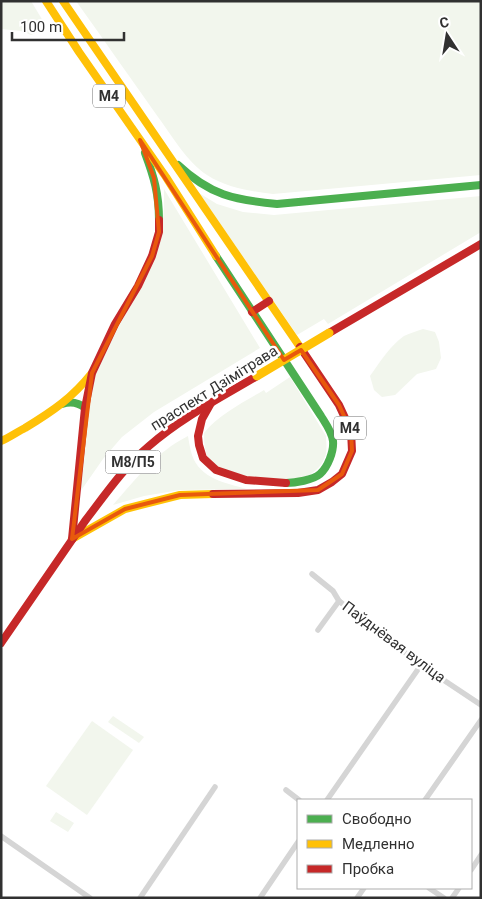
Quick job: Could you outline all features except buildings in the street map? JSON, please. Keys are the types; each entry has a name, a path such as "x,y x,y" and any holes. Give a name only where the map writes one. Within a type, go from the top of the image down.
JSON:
{"main road":[{"name":"М4","path":"46,1 166,177 329,428 333,440 331,458 320,474 304,481 246,480 216,470 203,458 198,436 202,419 211,403"},
{"name":"М4","path":"62,1 339,405 351,431 352,451 342,474 318,490 298,493 180,495 125,509 72,539"},
{"path":"72,539 85,408 92,373 115,324 138,286 152,256 159,232 159,202 154,178 140,140"},
{"path":"165,152 181,168 212,191 227,197 251,202 276,204 481,185"},
{"name":"праспект Дзімітрава","path":"1,643 72,539 104,496 148,447 211,403 481,244"},
{"path":"252,312 268,301"},
{"path":"62,404 92,373"},
{"path":"1,440 68,401 75,402 85,408"}],"street":[{"name":"Паўднёвая вуліца","path":"312,574 333,592 339,601 421,665 481,705"},
{"path":"318,630 339,601"},
{"path":"328,799 421,665"},
{"path":"426,799 481,720"},
{"path":"140,898 215,787"},
{"path":"286,790 298,799"},
{"path":"1,836 90,898"},
{"path":"260,898 297,843"},
{"path":"472,868 481,855"},
{"path":"430,889 444,898"}],"highlighted area":[{"path":"140,140 284,360 301,350 339,405 351,431 352,451 342,474 318,490 180,495 125,509 72,539 92,373 152,256 159,232 154,178"}],"shaded area":[{"path":"1,1 31,1 46,26 31,35 21,31 1,29"},
{"path":"76,1 481,1 481,175 273,194 247,190 223,183 200,170 187,156"},
{"path":"164,189 260,348 154,412 122,437 103,459 80,492 89,406 96,372 161,239"},
{"path":"199,193 217,204 243,212 274,215 481,196 481,232 328,324 324,319 297,335"},
{"path":"423,329 435,332 439,342 441,358 436,369 417,374 395,395 382,397 374,390 370,376 394,344 404,336"},
{"path":"290,377 326,436 326,453 320,466 309,475 282,479 235,475 213,465 206,452 204,443 204,433 210,426 232,409 264,390 266,393"},
{"path":"188,436 192,455 201,470 215,479 247,489 180,490 144,496 113,505 156,458"},
{"path":"113,716 144,737 139,743 108,722"},
{"path":"92,721 133,750 87,815 46,786"},
{"path":"56,812 74,823 68,832 50,821"}],"traffic: fast":[{"path":"145,153 155,186 159,220"},
{"path":"178,165 201,183 223,194 235,198 277,204 481,185"},
{"path":"216,256 331,434 333,449 323,471 309,479 286,483"},
{"path":"62,404 80,404 85,408"}],"traffic: slow":[{"path":"46,1 166,177 216,256"},
{"path":"63,1 300,347"},
{"path":"257,376 329,333"},
{"path":"1,441 53,410 77,390 92,373"},
{"path":"72,539 125,509 180,495 213,494"}],"traffic: jam":[{"path":"72,539 85,408 92,373 115,324 138,286 152,256 159,232 159,220"},
{"path":"329,333 481,244"},
{"path":"252,312 269,301"},
{"path":"213,494 298,493 318,490 342,474 352,451 351,431 339,405 300,347"},
{"path":"1,643 85,521 131,463 174,426 257,376"},
{"path":"211,403 202,419 198,436 203,458 216,470 246,480 286,483"}]}
